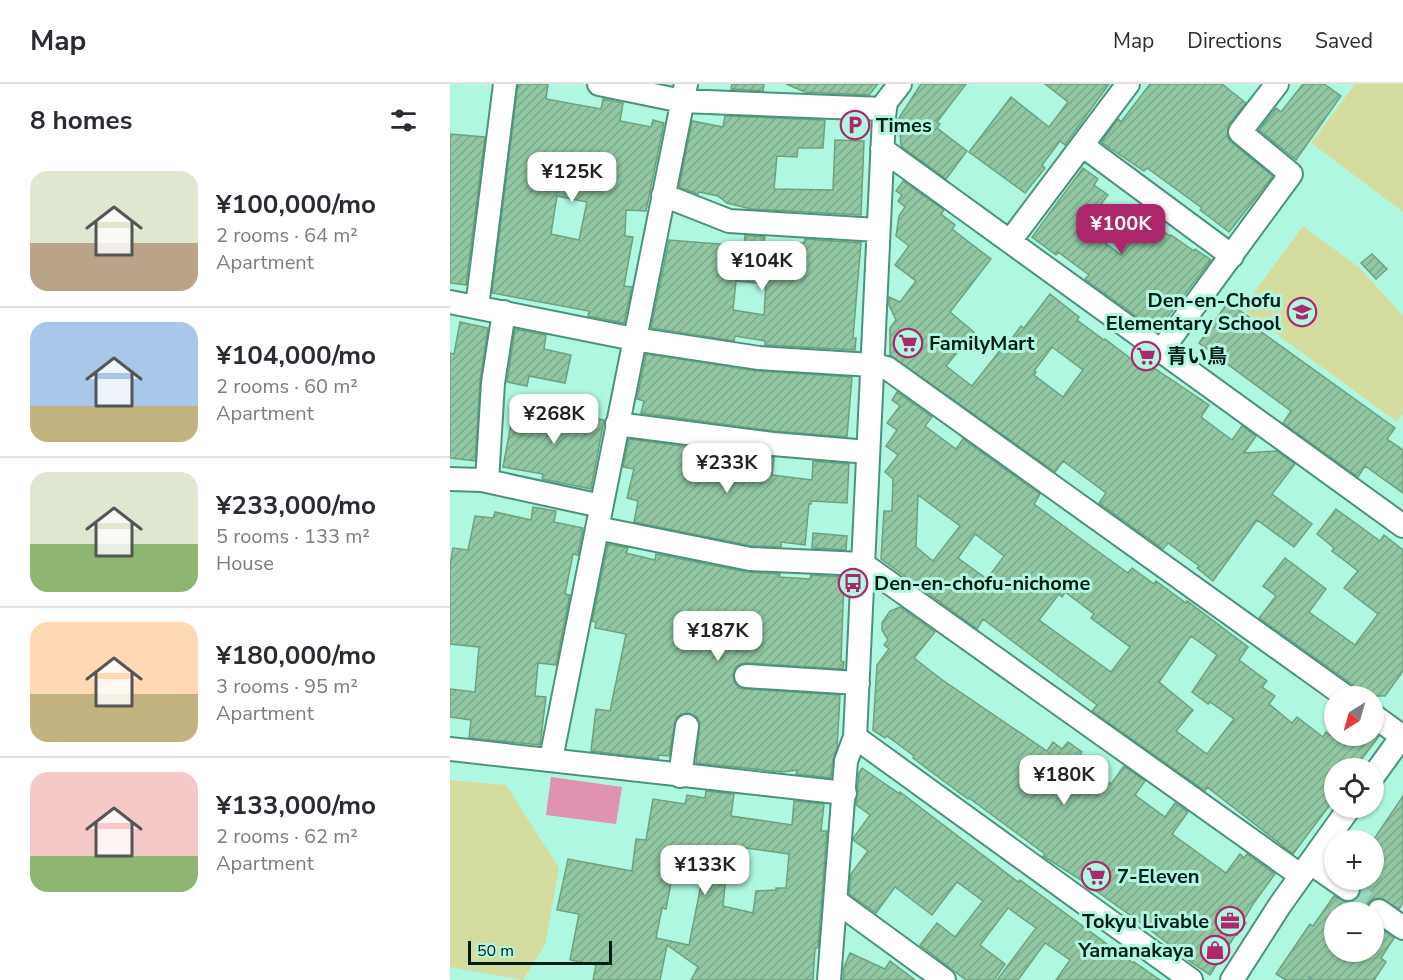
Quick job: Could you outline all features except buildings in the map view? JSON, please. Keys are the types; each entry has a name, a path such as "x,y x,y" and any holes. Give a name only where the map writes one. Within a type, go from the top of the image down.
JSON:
{"street":[{"path":"477,307 505,84"},
{"path":"599,84 884,109"},
{"path":"829,980 846,761 855,737 884,109 890,96 900,84"},
{"path":"1010,241 1128,84"},
{"path":"1161,351 1291,174 1240,132 1277,84"},
{"path":"551,759 684,92"},
{"path":"1082,145 1232,256"},
{"path":"882,149 1403,526"},
{"path":"663,195 729,222 878,230"},
{"path":"450,302 634,339 759,358 872,365 892,371 1331,686"},
{"path":"487,481 493,383 504,312"},
{"path":"617,424 773,444 868,452"},
{"path":"450,479 487,481 601,506"},
{"path":"597,528 750,559 863,564 1307,871 1324,878"},
{"path":"746,676 858,683"},
{"path":"1384,723 1403,736 1384,762"},
{"path":"680,776 687,726"},
{"path":"855,737 1191,980"},
{"path":"450,749 844,794"},
{"path":"1232,980 1343,818"},
{"path":"836,902 944,980"},
{"path":"1384,915 1403,928"}],"green space":[{"path":"1355,84 1403,84 1403,212 1311,143"},
{"path":"1303,226 1360,268 1403,316 1403,414 1397,422 1242,309"},
{"path":"450,780 506,785 559,868 545,945 523,980 450,967"}],"shaded area":[{"path":"551,777 622,787 616,824 546,815"}],"tunnel":[{"path":"1349,890 1366,902"}],"place":[{"name":"Times","path":"855,125"},
{"name":"Den-en-Chofu Elementary School","path":"1302,312"},
{"name":"FamilyMart","path":"908,343"},
{"name":"青い鳥","path":"1146,356"},
{"name":"Den-en-chofu-nichome","path":"853,583"},
{"name":"7-Eleven","path":"1096,876"},
{"name":"Tokyu Livable","path":"1230,921"},
{"name":"Yamanakaya","path":"1215,950"}]}
